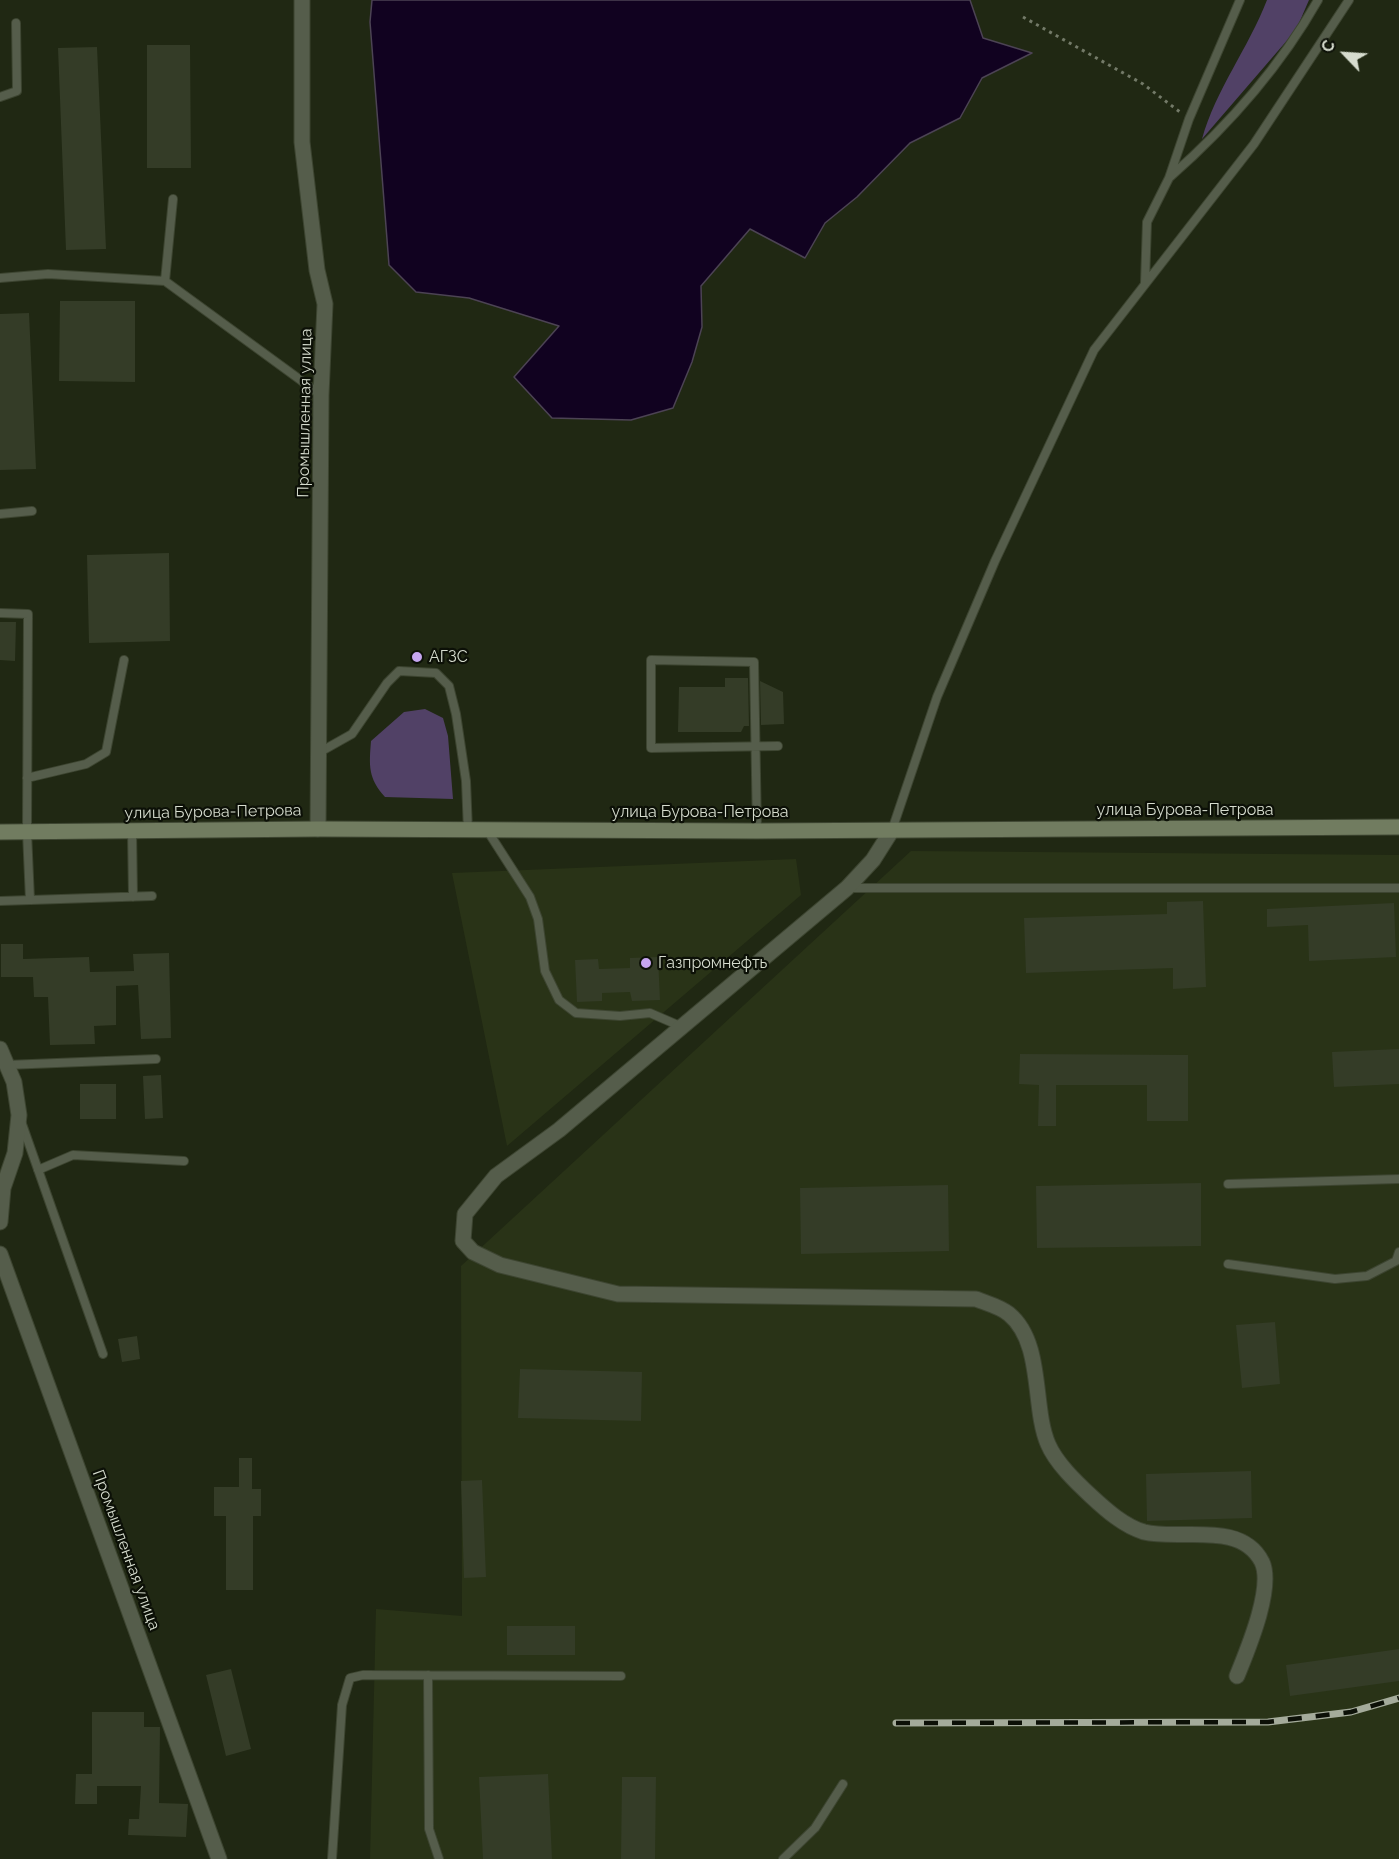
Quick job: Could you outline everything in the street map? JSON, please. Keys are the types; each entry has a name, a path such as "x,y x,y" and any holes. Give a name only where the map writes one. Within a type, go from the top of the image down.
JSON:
{"main road":[{"name":"улица Бурова-Петрова","path":"0,832 318,828 468,831 757,831 1399,827"}],"street":[{"name":"Промышленная улица","path":"302,0 302,142 317,270 325,304 321,395 318,828"},
{"path":"892,830 873,860 847,888 559,1130 496,1176 465,1214 464,1240 473,1252 500,1265 618,1293 976,1299 1009,1314 1029,1343 1047,1443 1064,1468 1090,1496 1122,1521 1144,1532 1229,1537 1251,1547 1263,1564 1263,1599 1253,1637 1237,1676"},
{"path":"0,1049 14,1082 19,1115 15,1152 3,1188 0,1222"},
{"name":"Промышленная улица","path":"0,1254 219,1859"}],"lane":[{"path":"1145,283 1148,222 1169,178 1189,119 1240,0"},
{"path":"1169,178 1197,153 1251,96 1302,28 1318,0"},
{"path":"892,830 938,697 995,561 1094,350 1254,144 1349,0"},
{"path":"0,97 17,91 16,23"},
{"path":"165,281 173,199"},
{"path":"0,278 48,274 165,281 321,395"},
{"path":"0,514 32,511"},
{"path":"0,613 28,614 27,832 30,900"},
{"path":"27,778 86,764 106,752 124,660"},
{"path":"757,831 755,747 754,662 651,660 651,748 755,747 778,746"},
{"path":"320,752 352,734 387,683 399,671 436,673 449,686 456,714 466,781 468,831"},
{"path":"132,830 133,897"},
{"path":"487,830 530,897 538,919 545,971 559,1000 576,1013 620,1016 650,1013 680,1026"},
{"path":"847,888 1399,888"},
{"path":"0,901 152,896"},
{"path":"7,1065 156,1059"},
{"path":"19,1115 103,1354"},
{"path":"38,1170 73,1155 184,1161"},
{"path":"1228,1184 1399,1179"},
{"path":"1228,1264 1335,1279 1367,1276 1396,1260 1399,1252"},
{"path":"332,1859 342,1705 350,1678 363,1675 621,1676"},
{"path":"429,1675 429,1828 439,1859"},
{"path":"783,1859 815,1828 843,1784"}],"path":[{"path":"1023,17 1143,84 1189,119"}],"shaded area":[{"path":"372,0 970,0 983,38 1032,53 982,78 960,118 910,143 857,197 825,223 805,258 750,229 701,286 702,327 692,362 673,408 631,420 552,418 514,377 559,326 469,298 416,292 389,265 370,22"},
{"path":"1267,0 1309,0 1296,30 1202,139 1215,103"},
{"path":"425,709 443,718 448,736 453,799 385,797 375,784 371,771 371,741 404,712"},
{"path":"911,851 1399,855 1399,1859 370,1859 376,1609 462,1616 461,1266"},
{"path":"796,859 801,895 507,1146 452,873"}],"building":[{"path":"147,45 190,45 191,168 147,168"},
{"path":"97,47 106,249 66,250 58,48"},
{"path":"60,301 135,301 135,382 59,381"},
{"path":"29,313 36,469 0,470 0,314"},
{"path":"169,553 170,641 89,643 87,555"},
{"path":"0,622 16,622 15,661 0,660"},
{"path":"725,678 748,678 749,726 744,726 741,732 678,732 679,687 725,687"},
{"path":"760,681 783,692 784,724 761,725"},
{"path":"1203,901 1206,987 1173,989 1173,968 1026,973 1024,918 1167,914 1167,902"},
{"path":"1394,903 1396,957 1309,961 1308,925 1267,927 1267,909"},
{"path":"1,944 23,944 23,959 89,957 90,972 134,971 133,954 169,953 171,1038 141,1039 138,985 116,986 116,1025 94,1026 95,1044 50,1045 48,997 34,997 33,977 1,977"},
{"path":"658,957 660,1000 632,1001 630,992 602,993 602,1001 577,1002 575,960 598,959 599,969 630,968 630,958"},
{"path":"1399,1049 1399,1084 1334,1087 1332,1052"},
{"path":"1020,1054 1188,1055 1188,1121 1147,1121 1147,1085 1056,1085 1056,1126 1038,1126 1039,1085 1019,1084"},
{"path":"161,1075 163,1118 145,1119 143,1076"},
{"path":"80,1084 116,1084 116,1119 80,1119"},
{"path":"1201,1183 1201,1246 1037,1248 1036,1186"},
{"path":"948,1185 949,1251 801,1254 800,1188"},
{"path":"1275,1322 1280,1384 1242,1388 1236,1325"},
{"path":"137,1336 140,1359 122,1362 118,1339"},
{"path":"520,1369 642,1372 641,1421 518,1418"},
{"path":"239,1458 252,1458 252,1489 261,1489 261,1516 253,1516 253,1590 226,1590 226,1516 214,1516 214,1487 239,1487"},
{"path":"1251,1471 1252,1518 1147,1521 1146,1474"},
{"path":"482,1480 486,1577 464,1578 461,1481"},
{"path":"507,1626 575,1626 575,1655 507,1655"},
{"path":"1399,1649 1399,1681 1290,1696 1286,1665"},
{"path":"231,1669 251,1749 226,1756 206,1675"},
{"path":"92,1712 144,1712 144,1727 160,1727 159,1803 188,1804 186,1837 128,1835 129,1819 139,1819 141,1786 97,1786 97,1804 75,1804 76,1774 92,1774"},
{"path":"548,1774 552,1859 483,1859 479,1777"},
{"path":"622,1777 656,1777 655,1859 621,1859"}],"railway":[{"path":"896,1723 1268,1722 1351,1712 1399,1698"}],"place":[{"name":"АГЗС","path":"417,657"},
{"name":"Газпромнефть","path":"646,963"}]}
